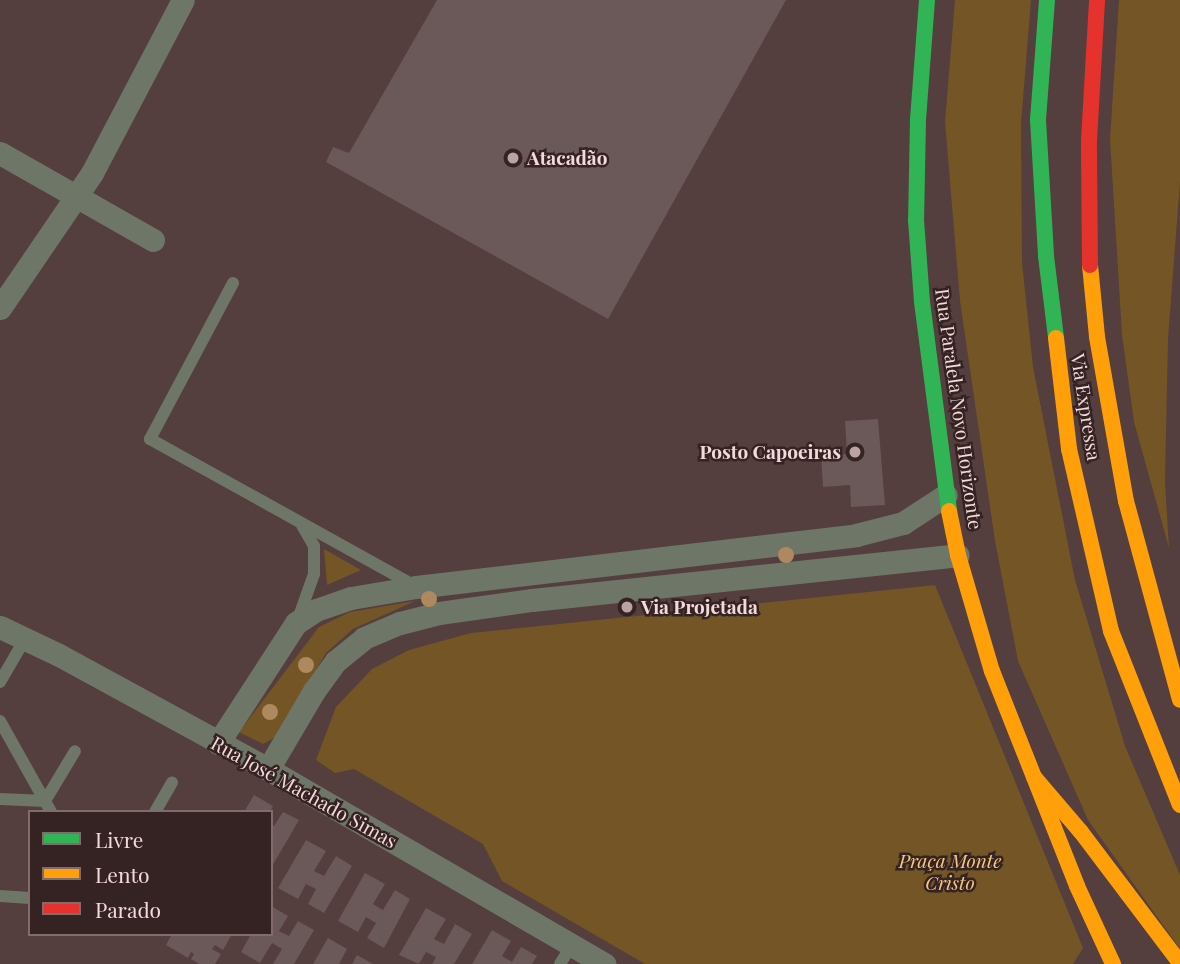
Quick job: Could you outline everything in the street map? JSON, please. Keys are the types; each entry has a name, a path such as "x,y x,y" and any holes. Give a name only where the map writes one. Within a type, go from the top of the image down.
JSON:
{"main road":[{"name":"Rua Paralela Novo Horizonte","path":"927,0 918,119 916,220 922,302 946,495 958,555 992,671 1113,964"},
{"name":"Via Expressa","path":"1047,0 1038,120 1045,256 1069,449 1111,631 1180,805"},
{"name":"Via Expressa","path":"1097,0 1089,154 1089,249 1097,337 1125,501 1180,700"},
{"path":"1034,778 1081,832 1180,963"}],"street":[{"path":"0,308 92,173 183,0"},
{"path":"0,153 153,240"},
{"path":"218,743 296,623 316,610 351,598 416,587 856,535 903,523 946,495"},
{"path":"856,535 859,565"},
{"path":"268,769 314,691 336,661 364,639 400,622 439,612 532,600 958,555"},
{"name":"Rua José Machado Simas","path":"0,627 268,769 566,954 605,964"}],"lane":[{"path":"233,283 150,439 416,587"},
{"path":"296,623 314,574 314,546 300,522"},
{"path":"0,682 25,639"},
{"path":"0,721 48,806"},
{"path":"48,806 75,751"},
{"path":"156,810 172,783"},
{"path":"0,799 48,806"},
{"path":"0,896 28,898"}],"green space":[{"path":"955,0 1031,0 1021,124 1022,262 1033,367 1075,580 1125,746 1180,875 1180,949 1088,820 1018,661 995,541 960,301 945,122"},
{"path":"1119,0 1180,0 1180,182 1168,339 1165,481 1169,548 1134,422 1122,335 1110,139"},
{"path":"324,549 361,570 327,585"},
{"name":"Praça Monte Cristo","path":"935,585 1083,948 1073,964 645,964 502,881 483,844 354,769 335,773 316,760 336,707 372,669 409,650 471,633"},
{"path":"415,601 353,629 326,653 276,737 263,744 239,732 319,627 350,612"}],"building":[{"name":"Atacadão","path":"437,0 786,0 608,319 326,162 333,147 349,153"},
{"path":"878,419 885,505 851,507 850,485 823,487 821,456 847,454 845,421"},
{"path":"254,795 273,806 271,810 245,810"},
{"path":"283,812 299,820 273,865 273,826"},
{"path":"306,840 326,851 314,871 324,876 336,856 352,866 324,913 308,904 316,889 306,884 298,899 278,888"},
{"path":"365,873 385,884 373,904 383,910 395,890 410,899 384,948 367,938 376,923 366,917 358,932 338,921"},
{"path":"273,907 288,916 279,931 289,936 298,921 314,930 294,964 273,964 282,949 272,943 260,963 241,952 250,936 273,936"},
{"path":"426,908 446,919 434,939 444,944 455,924 472,934 454,964 432,964 436,957 426,952 419,964 399,955"},
{"path":"492,930 511,941 502,956 512,962 521,947 537,956 532,964 472,964"},
{"path":"171,936 231,936 223,950 215,945 212,949 221,954 215,964 199,964 191,959 194,954 191,952 188,958 166,945"},
{"path":"328,938 347,949 339,964 313,964"},
{"path":"357,955 373,964 352,964"}],"traffic: fast":[{"path":"927,0 918,119 916,220 922,302 949,511"},
{"path":"1047,0 1038,120 1046,256 1056,338"}],"traffic: slow":[{"path":"1090,265 1097,337 1126,501 1180,700"},
{"path":"1056,338 1069,449 1111,631 1180,805"},
{"path":"949,511 958,555 992,671 1077,886 1113,964"},
{"path":"1034,777 1081,832 1180,963"}],"traffic: jam":[{"path":"1090,265 1089,140 1097,0"}],"place":[{"name":"Atacadão","path":"513,158"},
{"name":"Posto Capoeiras","path":"855,452"},
{"name":"Via Projetada","path":"627,607"}]}
